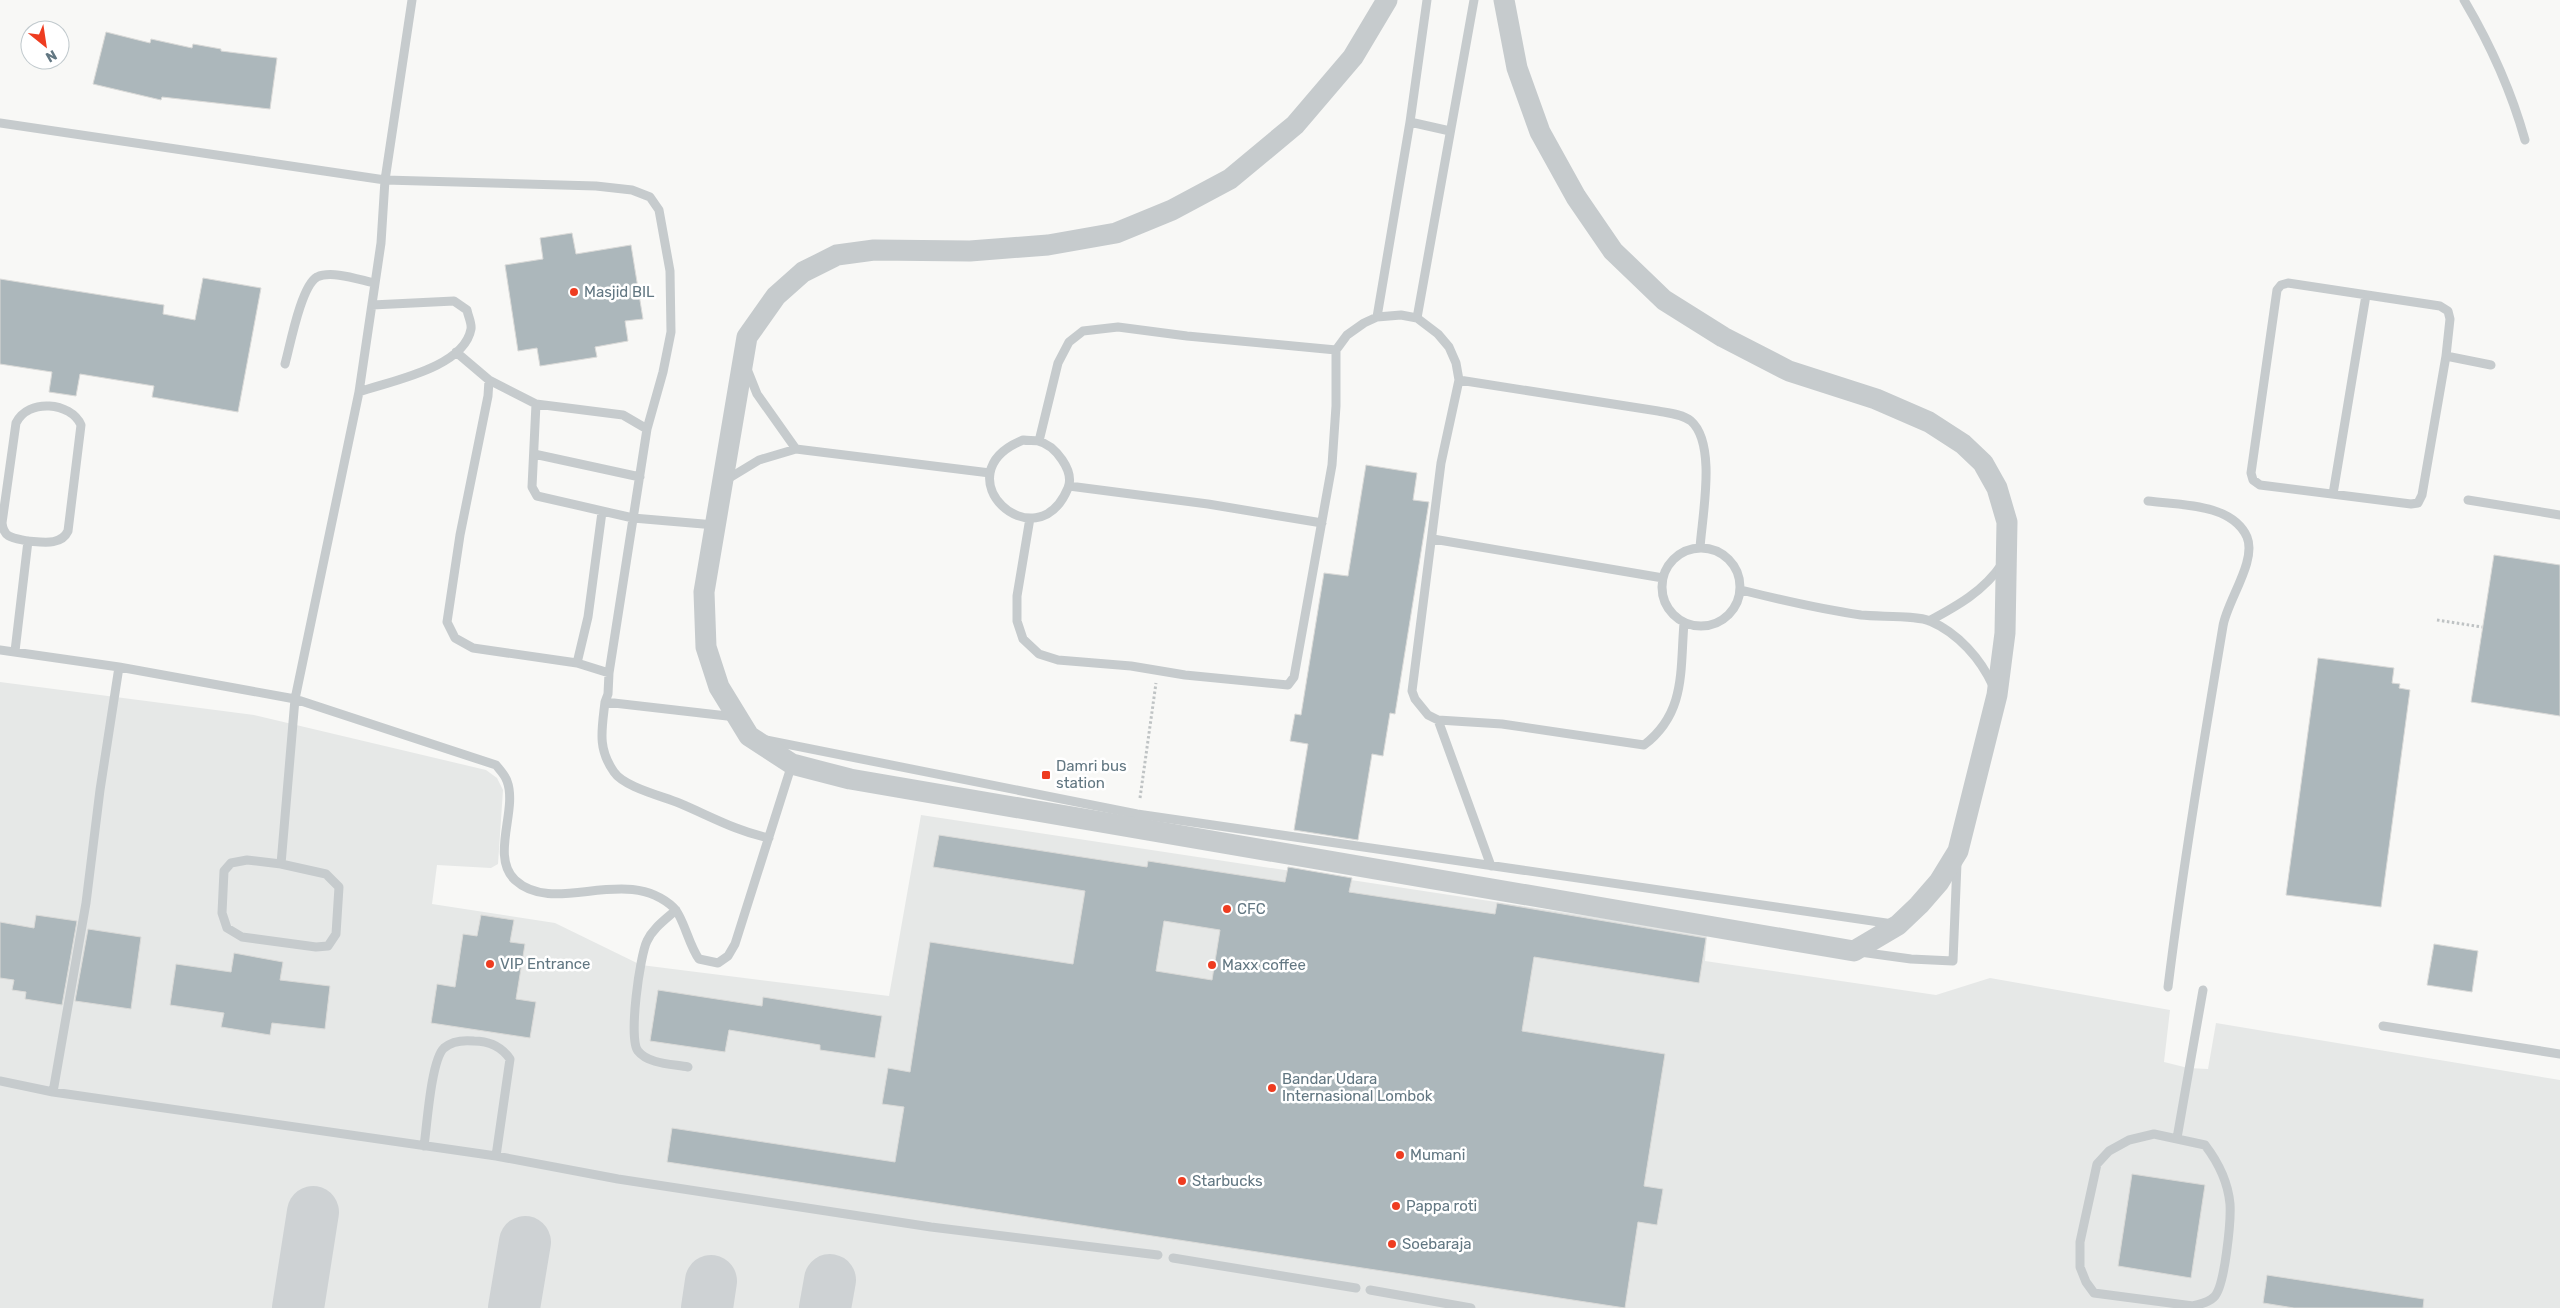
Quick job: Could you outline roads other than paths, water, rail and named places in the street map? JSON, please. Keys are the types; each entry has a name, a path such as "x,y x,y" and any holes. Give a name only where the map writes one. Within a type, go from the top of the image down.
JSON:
{"street":[{"path":"1387,0 1353,57 1295,125 1230,179 1172,210 1116,233 1048,246 970,251 874,250 837,255 803,272 776,296 747,337 704,592 706,647 719,687 749,736 792,764 850,779 1854,951 1898,925 1939,882 1958,851 1996,695 2005,633 2008,556 2007,522 1998,488 1983,463 1963,444 1929,422 1876,399 1789,371 1723,337 1664,300 1613,251 1576,197 1540,132 1517,68 1504,0"}],"lane":[{"path":"281,864 295,699 359,392 375,283 385,180 412,0"},
{"path":"1377,317 1410,122 1427,0"},
{"path":"1416,318 1474,0"},
{"path":"2464,0 2482,31 2501,72 2515,106 2525,140"},
{"path":"1410,122 1450,131"},
{"path":"0,123 385,180 596,186 632,190 650,197 659,210 670,271 671,332 663,372 646,429 609,673 601,741 606,760 616,774 630,783 677,802 716,822 746,833 769,838"},
{"path":"285,364 306,290 317,277 332,275 375,283"},
{"path":"2288,283 2440,306 2448,311 2450,320 2446,356 2422,495 2418,503 2412,504 2260,485 2253,480 2251,473 2277,290 2281,285 2288,283"},
{"path":"2333,494 2366,295"},
{"path":"359,392 443,364 464,344 471,329 467,310 454,301 372,305"},
{"path":"1030,518 1016,596 1018,621 1023,639 1039,654 1058,660 1131,666 1285,686 1291,684 1333,457 1336,350 1347,335 1377,317 1401,315 1416,318 1438,334 1449,347 1456,363 1459,380 1443,454 1412,691 1415,699 1428,714 1438,720 1502,724 1644,745 1657,735 1668,721 1677,702 1684,623"},
{"path":"1039,441 1058,363 1069,342 1083,331 1118,327 1187,336 1336,350"},
{"path":"456,352 489,380 536,404 623,415 646,429"},
{"path":"2446,356 2491,365"},
{"path":"744,360 757,394 796,449"},
{"path":"489,380 488,396 460,535 447,622 455,638 473,648 577,663 609,673"},
{"path":"1459,380 1658,411 1681,416 1690,421 1700,432 1704,445 1706,471 1700,548"},
{"path":"536,404 532,487 537,496 633,518 715,525"},
{"path":"33,406 63,409 77,417 81,425 68,531 62,540 56,542 28,541 9,537 3,530 2,523 16,423 20,416 33,406"},
{"path":"1023,440 1039,441 1057,452 1067,468 1069,486 1062,500 1053,510 1041,516 1030,518 1012,515 999,505 992,492 990,473 995,460 1006,447 1023,440"},
{"path":"724,482 760,460 796,449 990,473"},
{"path":"534,454 640,477"},
{"path":"1069,486 1208,504 1322,523"},
{"path":"2468,500 2560,515"},
{"path":"2148,502 2205,509 2223,514 2240,526 2247,536 2250,550 2223,622 2181,882 2168,987"},
{"path":"577,663 588,617 602,512"},
{"path":"1432,539 1663,578"},
{"path":"15,652 28,541"},
{"path":"1700,548 1721,553 1731,563 1736,569 1741,590 1735,608 1721,621 1703,627 1684,623 1670,612 1662,596 1663,578 1670,563 1683,552 1700,548"},
{"path":"1929,621 1954,608 1981,589 1995,575 2008,556"},
{"path":"1741,590 1793,604 1862,615 1929,621 1955,637 1984,666 1996,695"},
{"path":"0,650 119,667 295,699 496,766 507,779 511,798 504,851 506,867 514,879 527,888 543,892 568,893 627,888 665,900 676,910 689,944 699,959 718,963 728,956 747,908 792,764"},
{"path":"53,1092 86,903 100,790 119,667"},
{"path":"605,702 738,718"},
{"path":"1438,720 1491,866"},
{"path":"749,736 1137,814 1898,925"},
{"path":"1854,951 1911,959 1953,961 1958,851"},
{"path":"247,860 281,864 326,874 338,887 336,934 328,946 316,947 242,937 227,928 223,920 224,871 231,862 247,860"},
{"path":"676,910 656,928 646,941 641,965 633,1037 636,1050 646,1058 688,1067"},
{"path":"2177,1138 2203,990"},
{"path":"2383,1026 2560,1054"},
{"path":"424,1146 436,1062 444,1048 459,1040 476,1041 503,1049 510,1059 496,1156"},
{"path":"0,1081 53,1092 496,1156 618,1178 931,1227 1158,1255"},
{"path":"2154,1134 2205,1145 2218,1162 2230,1204 2224,1269 2220,1287 2215,1296 2208,1302 2193,1306 2132,1298 2094,1292 2086,1282 2080,1267 2080,1242 2098,1164 2109,1150 2129,1140 2154,1134"},
{"path":"1173,1258 1356,1288"},
{"path":"1370,1290 1470,1308"},
{"path":"2130,1308 2132,1298"}],"place":[{"name":"Masjid BIL","path":"574,292"},
{"name":"Damri bus station","path":"1046,775"},
{"name":"CFC","path":"1227,909"},
{"name":"VIP Entrance","path":"490,964"},
{"name":"Maxx coffee","path":"1212,965"},
{"name":"Bandar Udara Internasional Lombok","path":"1272,1088"},
{"name":"Mumani","path":"1400,1155"},
{"name":"Starbucks","path":"1182,1181"},
{"name":"Pappa roti","path":"1396,1206"},
{"name":"Soebaraja","path":"1392,1244"}]}
